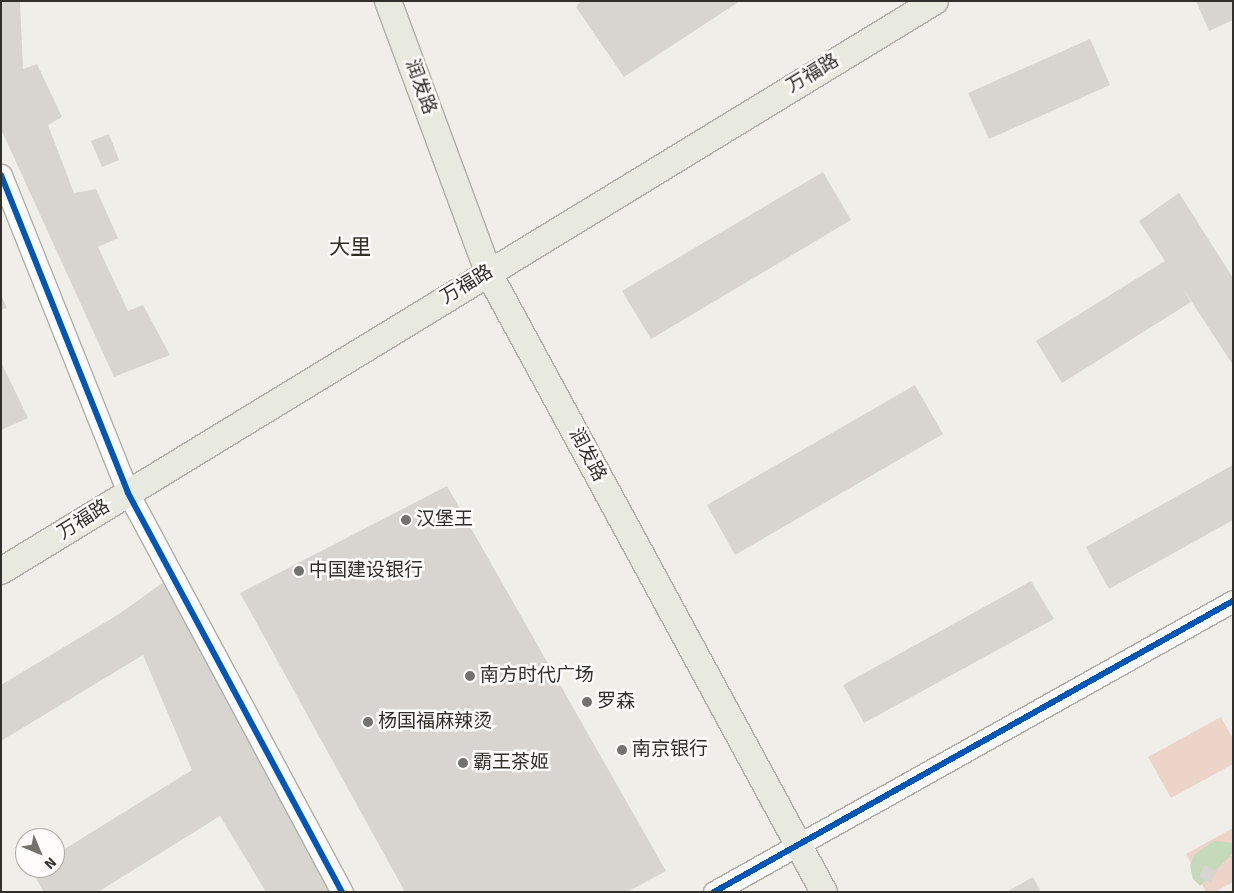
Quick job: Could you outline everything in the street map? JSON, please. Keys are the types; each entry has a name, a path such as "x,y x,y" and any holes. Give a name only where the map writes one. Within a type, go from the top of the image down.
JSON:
{"main road":[{"name":"润发路","path":"388,1 488,272 824,892"},
{"name":"万福路","path":"1,571 488,272 935,1"}],"street":[{"path":"1,175 128,493 342,892"},
{"path":"714,892 1233,601"}],"shaded area":[{"path":"1221,717 1233,739 1233,764 1171,798 1148,757"},
{"path":"1233,828 1233,882 1215,892 1206,892 1186,854"},
{"path":"1214,841 1233,843 1233,853 1200,886 1193,879 1190,865 1195,854"}],"building":[{"path":"1,1 20,1 23,69 37,64 62,117 48,125 74,193 96,189 118,238 98,247 128,311 143,305 170,355 114,377 1,129"},
{"path":"581,1 740,1 624,77 576,7"},
{"path":"1196,1 1233,1 1233,20 1209,31"},
{"path":"1090,39 1110,85 989,139 968,93"},
{"path":"109,134 119,160 102,167 91,141"},
{"path":"823,172 851,220 651,339 622,291"},
{"path":"1179,193 1233,278 1233,365 1182,287 1191,302 1062,383 1036,341 1165,261 1139,221"},
{"path":"1,295 7,308 1,310"},
{"path":"1,362 28,418 1,430"},
{"path":"915,385 943,434 735,555 707,505"},
{"path":"1233,465 1233,520 1109,589 1086,547"},
{"path":"447,486 666,871 627,892 405,892 240,593"},
{"path":"171,577 333,892 266,892 220,816 98,892 44,892 36,878 65,878 65,849 192,770 143,655 1,741 1,685 119,614"},
{"path":"1031,581 1054,619 864,723 843,685"},
{"path":"1205,865 1217,871 1211,883 1199,877"},
{"path":"1033,877 1041,892 1006,892"}],"cycle path":[{"path":"1,175 128,493 342,892"},
{"path":"714,892 1233,601"}],"place":[{"name":"汉堡王","path":"406,520"},
{"name":"中国建设银行","path":"299,571"},
{"name":"南方时代广场","path":"470,676"},
{"name":"罗森","path":"587,702"},
{"name":"杨国福麻辣烫","path":"368,722"},
{"name":"南京银行","path":"622,750"},
{"name":"霸王茶姬","path":"463,763"}],"district":[{"name":"大里","path":"350,247"}]}
